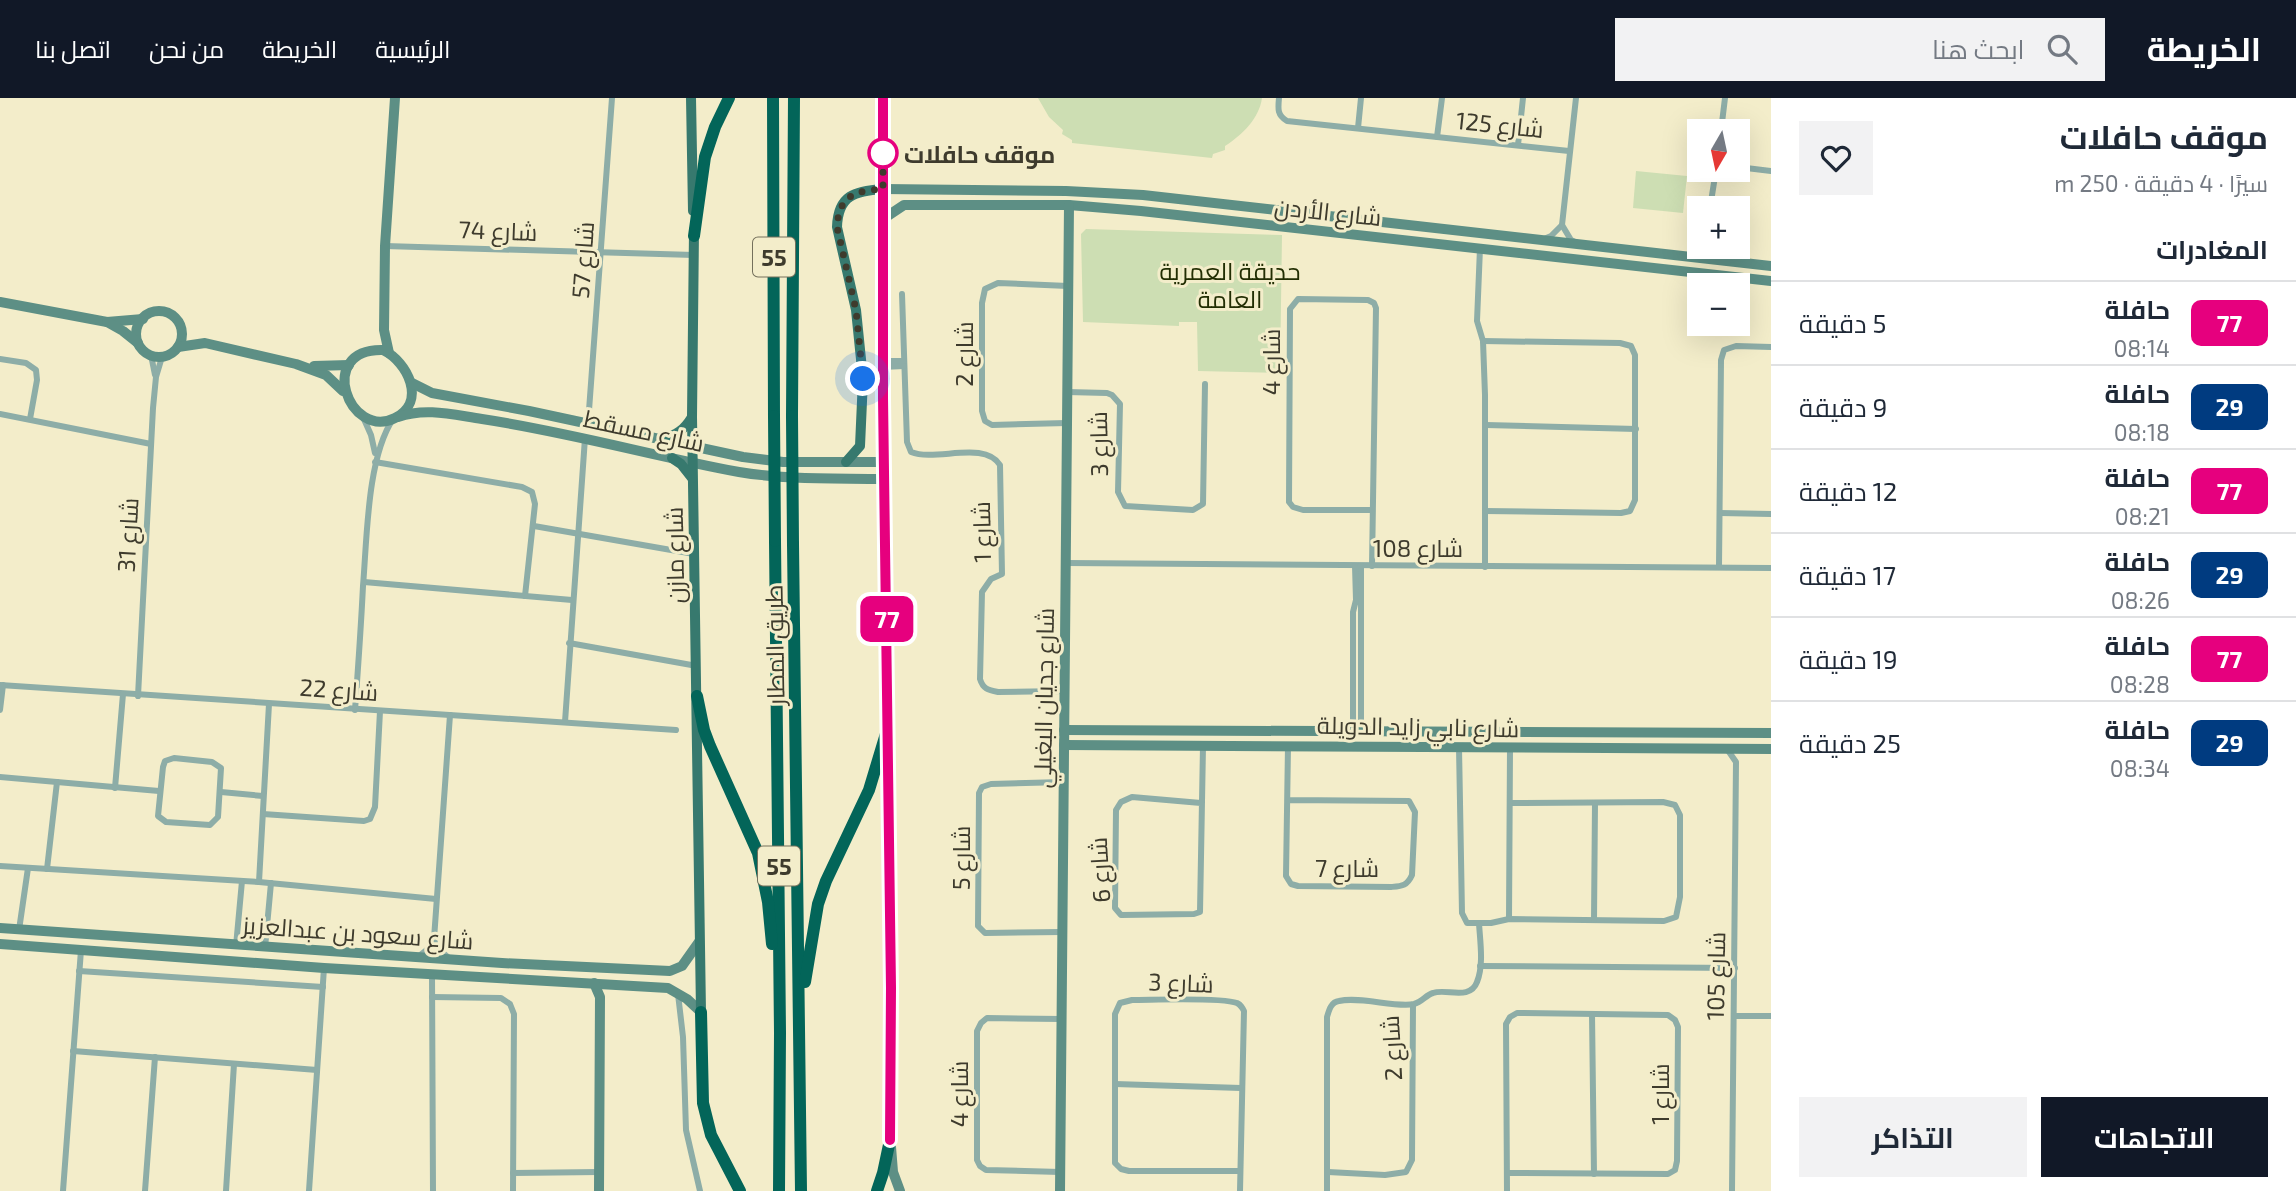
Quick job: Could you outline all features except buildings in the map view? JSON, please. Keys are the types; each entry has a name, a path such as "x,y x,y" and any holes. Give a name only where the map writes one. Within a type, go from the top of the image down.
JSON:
{"highway":[{"path":"694,236 705,157 729,98"},
{"name":"طريق المطار","path":"773,98 779,1191"},
{"name":"طريق المطار","path":"794,98 792,416 802,1191"},
{"path":"697,696 704,730 730,794 753,840 761,866 768,902 780,1032"},
{"path":"800,1006 818,904 869,790 888,727"},
{"path":"701,1012 703,1103 711,1135 740,1191"},
{"path":"877,1191 890,1140"}],"main road":[{"name":"شارع مازن","path":"691,98 694,236 692,462 701,1012"},
{"path":"883,98 883,479 888,727 890,1140"},
{"path":"846,462 860,446 863,379 856,310 837,227 838,215 848,197 862,191 883,189"},
{"path":"662,439 675,436 685,428 692,417"},
{"path":"672,458 688,471 694,480"}],"street":[{"path":"389,353 383,330 385,246 395,98"},
{"name":"شارع 57","path":"588,424 612,98"},
{"name":"شارع 125","path":"1279,98 1278,111 1281,118 1287,121 1569,151"},
{"path":"1357,128 1361,98"},
{"path":"1437,137 1442,98"},
{"path":"1518,145 1523,98"},
{"path":"1576,98 1562,225 1571,240 1579,244"},
{"path":"1722,119 1725,98"},
{"path":"1750,168 1771,171"},
{"name":"شارع الأردن","path":"883,189 1143,195 1687,256"},
{"path":"1000,190 996,196 1001,205"},
{"path":"1141,211 1146,204 1143,195"},
{"name":"شارع الأردن","path":"883,219 904,205 1069,205 1771,281"},
{"name":"شارع جديان البغيلي","path":"1060,1191 1069,205"},
{"path":"1321,232 1315,225 1316,220 1322,216"},
{"path":"1543,240 1562,225"},
{"name":"شارع 74","path":"385,246 694,255"},
{"path":"1480,248 1477,321 1483,341 1486,425 1485,567"},
{"name":"شارع الأردن","path":"1712,259 1771,266"},
{"name":"شارع 2","path":"1067,423 992,425 985,421 982,411 982,303 985,289 998,283 1068,286"},
{"name":"شارع 1","path":"902,294 907,442 911,452 920,456 981,453 995,457 1000,465 1002,574 991,579 982,592 979,679 982,686 998,692 1065,691"},
{"name":"شارع 4","path":"1371,510 1303,510 1293,507 1289,502 1290,309 1298,299 1368,300 1374,303 1376,308 1372,566"},
{"path":"0,302 107,322 143,319"},
{"path":"180,325 182,337 178,347 168,355 157,356 141,348 137,331 143,319 150,314 165,312 205,343"},
{"path":"107,322 139,343"},
{"path":"370,351 383,330"},
{"path":"1483,341 1620,343 1631,346 1635,355 1636,429 1635,500 1630,511 1485,511"},
{"path":"178,347 205,343 296,364 326,375 344,391 362,416 371,435 376,460"},
{"path":"1719,566 1721,360 1724,350 1736,346 1771,347"},
{"path":"344,391 344,376 349,365 358,356 370,351 383,350 396,358 412,383 411,399 382,439 376,460 355,710"},
{"name":"شارع 31","path":"138,695 157,356"},
{"path":"0,359 26,363 36,370 37,380 30,419"},
{"path":"296,364 327,367 349,365"},
{"path":"883,364 904,364"},
{"name":"شارع مسقط","path":"412,383 432,393 693,447 783,462 884,462"},
{"name":"شارع 3","path":"1067,392 1107,393 1120,404 1118,492 1125,506 1193,510 1203,504 1205,384"},
{"name":"شارع مسقط","path":"396,418 409,413 428,411 522,425 672,458 782,477 883,479"},
{"path":"522,425 528,419 529,411"},
{"path":"0,414 152,444"},
{"path":"362,416 382,422 396,418"},
{"path":"545,430 541,422 543,418 550,416"},
{"path":"1486,425 1636,429"},
{"path":"565,722 585,438"},
{"path":"376,460 522,487 532,492 536,504 525,596"},
{"path":"1720,513 1771,514"},
{"path":"534,526 695,554"},
{"name":"شارع 108","path":"1066,564 1771,568"},
{"path":"1348,732 1353,723 1353,612 1358,566"},
{"path":"1358,566 1362,612 1361,723 1364,732"},
{"path":"364,582 572,600"},
{"path":"1353,612 1362,612"},
{"path":"569,643 697,666"},
{"path":"0,710 1,685"},
{"name":"شارع 22","path":"1,685 676,730"},
{"path":"115,788 123,694"},
{"path":"1353,698 1362,698"},
{"path":"259,882 269,704"},
{"path":"262,814 357,821 370,819 375,807 380,711"},
{"path":"450,715 434,939 436,947 451,959"},
{"name":"شارع نابي زايد الدويلة","path":"1064,730 1771,733"},
{"path":"1151,746 1146,740 1152,730"},
{"path":"1132,731 1135,740 1132,746"},
{"path":"1432,732 1441,737 1439,744 1434,747"},
{"path":"1458,732 1451,739 1453,745 1460,747 1462,913 1467,923 1491,923 1509,919 1664,921 1676,917 1680,897 1681,815 1675,805 1662,802 1510,803"},
{"path":"1717,733 1714,740 1736,762 1744,749"},
{"name":"شارع نابي زايد الدويلة","path":"1064,745 1771,749"},
{"name":"شارع 6","path":"1201,803 1132,797 1121,802 1116,810 1115,908 1121,915 1200,912 1203,746"},
{"name":"شارع 7","path":"1288,746 1286,876 1291,884 1391,887 1403,886 1409,882 1412,875 1415,812 1409,801 1288,800"},
{"path":"1509,919 1510,748"},
{"path":"174,758 217,764 222,773 218,817 210,825 162,820 159,816 159,791 165,761 174,758"},
{"name":"شارع 105","path":"1732,1191 1736,762"},
{"path":"0,777 159,791"},
{"path":"47,869 57,782"},
{"name":"شارع 5","path":"1062,932 985,933 978,926 979,806 982,787 990,784 1063,782"},
{"path":"221,792 264,796"},
{"path":"1594,920 1595,803"},
{"path":"0,866 259,882 436,899"},
{"path":"19,930 28,868"},
{"path":"236,946 242,881"},
{"path":"265,948 271,883"},
{"path":"1413,1005 1433,993 1467,992 1477,983 1480,966 1479,923"},
{"name":"شارع سعود بن عبدالعزيز","path":"0,928 265,948 670,971"},
{"path":"416,957 424,953 434,939"},
{"path":"699,942 682,966 670,971 683,1037 687,1130 701,1191"},
{"path":"194,958 199,951 196,943"},
{"name":"شارع سعود بن عبدالعزيز","path":"0,944 324,968 594,984 603,989 673,990"},
{"path":"210,960 208,950 216,944"},
{"path":"63,1191 81,950"},
{"path":"502,963 506,971 502,978"},
{"path":"521,979 517,971 523,964"},
{"path":"1480,966 1735,968"},
{"path":"309,1191 324,968"},
{"path":"79,971 323,987"},
{"path":"432,974 433,1191"},
{"path":"599,1191 603,989"},
{"path":"673,990 701,1012"},
{"path":"432,997 500,998 510,1004 514,1014 513,1191"},
{"name":"شارع 3","path":"1240,1171 1129,1171 1121,1169 1115,1163 1115,1014 1120,1003 1132,1000 1209,1001 1236,1003 1244,1011 1240,1191"},
{"name":"شارع 2","path":"1327,1191 1327,1017 1331,1005 1338,1001 1384,1001 1413,1005 1412,1160 1406,1172 1385,1175 1328,1172"},
{"name":"شارع 1","path":"1507,1173 1668,1174 1675,1170 1678,1027 1675,1020 1668,1015 1592,1013 1517,1013 1510,1017 1506,1024 1507,1191"},
{"path":"1592,1013 1594,1174"},
{"path":"1734,1016 1771,1016"},
{"name":"شارع 4","path":"1060,1172 986,1170 977,1160 978,1031 981,1023 987,1018 1061,1019"},
{"path":"73,1051 317,1070"},
{"path":"145,1191 155,1058"},
{"path":"226,1191 234,1064"},
{"path":"1115,1084 1241,1088"},
{"path":"890,1140 893,1172 900,1191"},
{"path":"513,1173 599,1172"}],"green space":[{"path":"1038,98 1262,98 1249,126 1225,146 1225,150 1213,154 1212,158 1072,143 1049,117"},
{"path":"1636,171 1687,176 1683,213 1633,208"},
{"name":"حديقة العمرية العامة","path":"1086,229 1282,235 1280,373 1198,371 1197,322 1179,322 1179,326 1083,322 1081,234"}],"bus line":[{"name":"77","path":"883,98 883,479 891,988 890,1140"}],"place":[{"name":"موقف حافلات","path":"883,153"}],"route":[{"path":"863,379 856,310 837,227 838,215 848,197 862,191 883,189 883,149 883,153"}]}
